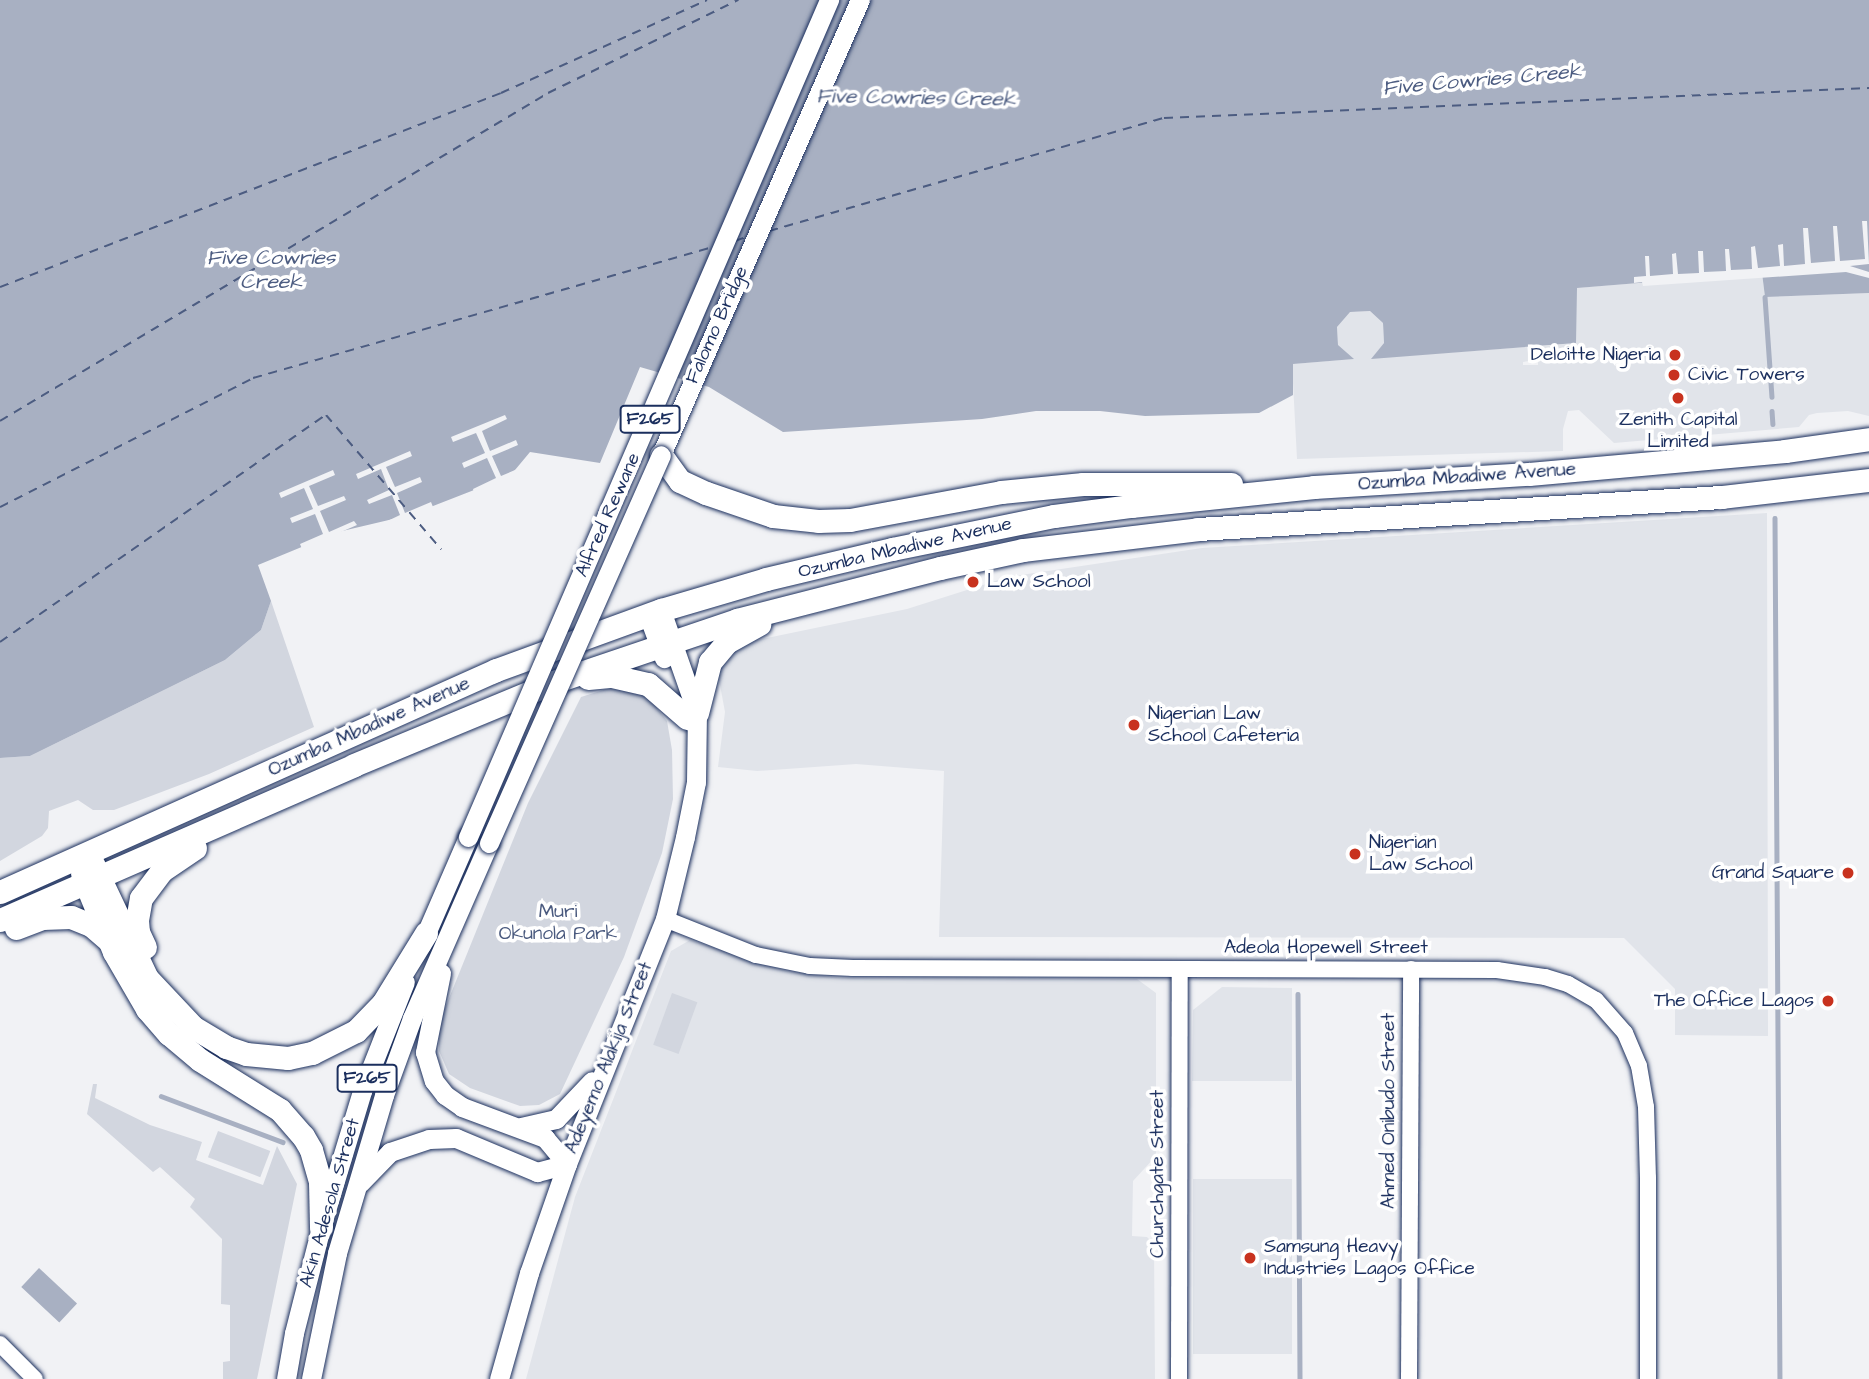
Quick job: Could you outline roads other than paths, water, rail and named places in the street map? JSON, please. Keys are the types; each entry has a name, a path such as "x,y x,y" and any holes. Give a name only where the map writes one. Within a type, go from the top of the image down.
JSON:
{"highway":[{"name":"Ozumba Mbadiwe Avenue","path":"0,892 496,670 654,612 766,579 963,533 1130,506 1314,487 1529,474 1785,451 1869,439"},
{"path":"661,455 680,481 742,507 782,517 849,520 1001,492 1083,484 1180,482 1314,487"},
{"name":"Ozumba Mbadiwe Avenue","path":"0,920 557,681 665,642 940,568 1023,550 1239,526 1721,497 1869,480"},
{"path":"557,681 612,676 631,678 659,692 677,712 694,721 705,675 718,651 746,630 806,602"},
{"path":"163,995 138,932 137,908 141,898 161,871 212,838 234,819"},
{"path":"82,855 110,943 147,1009 169,1034 200,1060 280,1110 303,1136 311,1150 320,1182 321,1227"},
{"path":"92,880 143,971 193,1027 226,1048 264,1057 288,1058 335,1044 383,1003 426,933"},
{"path":"0,935 42,918 64,916 85,921 110,943"}],"main road":[{"name":"Alfred Rewane","path":"468,837 830,0"},
{"name":"Falomo Bridge","path":"489,843 860,0"},
{"name":"Adeyemo Alakija Street","path":"499,1379 526,1285 567,1164 664,919 696,782 694,721 654,612"},
{"name":"Akin Adesola Street","path":"286,1379 294,1334 321,1227 383,1033 468,837"},
{"name":"Akin Adesola Street","path":"311,1379 328,1291 356,1186 407,1031 489,843"},
{"path":"356,1186 390,1152 414,1141 429,1139 456,1138 537,1171 567,1164 545,1138 462,1107 445,1095 434,1081 425,1052 453,924"},
{"path":"516,1127 544,1124 556,1119 602,1070"}],"street":[{"name":"Adeola Hopewell Street","path":"664,919 755,954 810,966 1497,970 1545,977 1568,984 1595,1000 1625,1033 1639,1066 1646,1107 1648,1379"},
{"name":"Ahmed Onibudo Street","path":"1409,1379 1411,969"},
{"name":"Churchgate Street","path":"1179,1379 1180,970"},
{"path":"0,1344 35,1379"}],"water":[{"name":"Five Cowries Creek","path":"0,0 1869,0 1869,293 1765,297 1762,273 1577,288 1576,343 1371,359 1384,343 1383,323 1370,311 1350,312 1337,327 1338,345 1354,359 1293,364 1293,395 1259,413 1145,416 1100,411 1036,411 982,419 783,432 709,387 640,367 600,463 530,452 510,476 410,515 338,532 258,565 271,601 261,630 225,660 30,756 0,758"},
{"path":"39,1268 77,1303 59,1322 21,1287"}],"waterway":[{"path":"1765,297 1772,397"},
{"path":"1772,411 1773,424"},
{"path":"1775,518 1780,1379"},
{"path":"1298,994 1300,1379"},
{"path":"161,1096 283,1142"}],"place":[{"name":"Deloitte Nigeria","path":"1675,355"},
{"name":"Civic Towers","path":"1674,375"},
{"name":"Zenith Capital Limited","path":"1678,398"},
{"name":"Law School","path":"973,582"},
{"name":"Nigerian Law School Cafeteria","path":"1134,725"},
{"name":"Nigerian Law School","path":"1355,854"},
{"name":"Grand Square","path":"1848,873"},
{"name":"The Office Lagos","path":"1828,1001"},
{"name":"Samsung Heavy Industries Lagos Office","path":"1250,1258"}],"park label":[{"name":"Muri Okunola Park","path":"558,923"}]}
